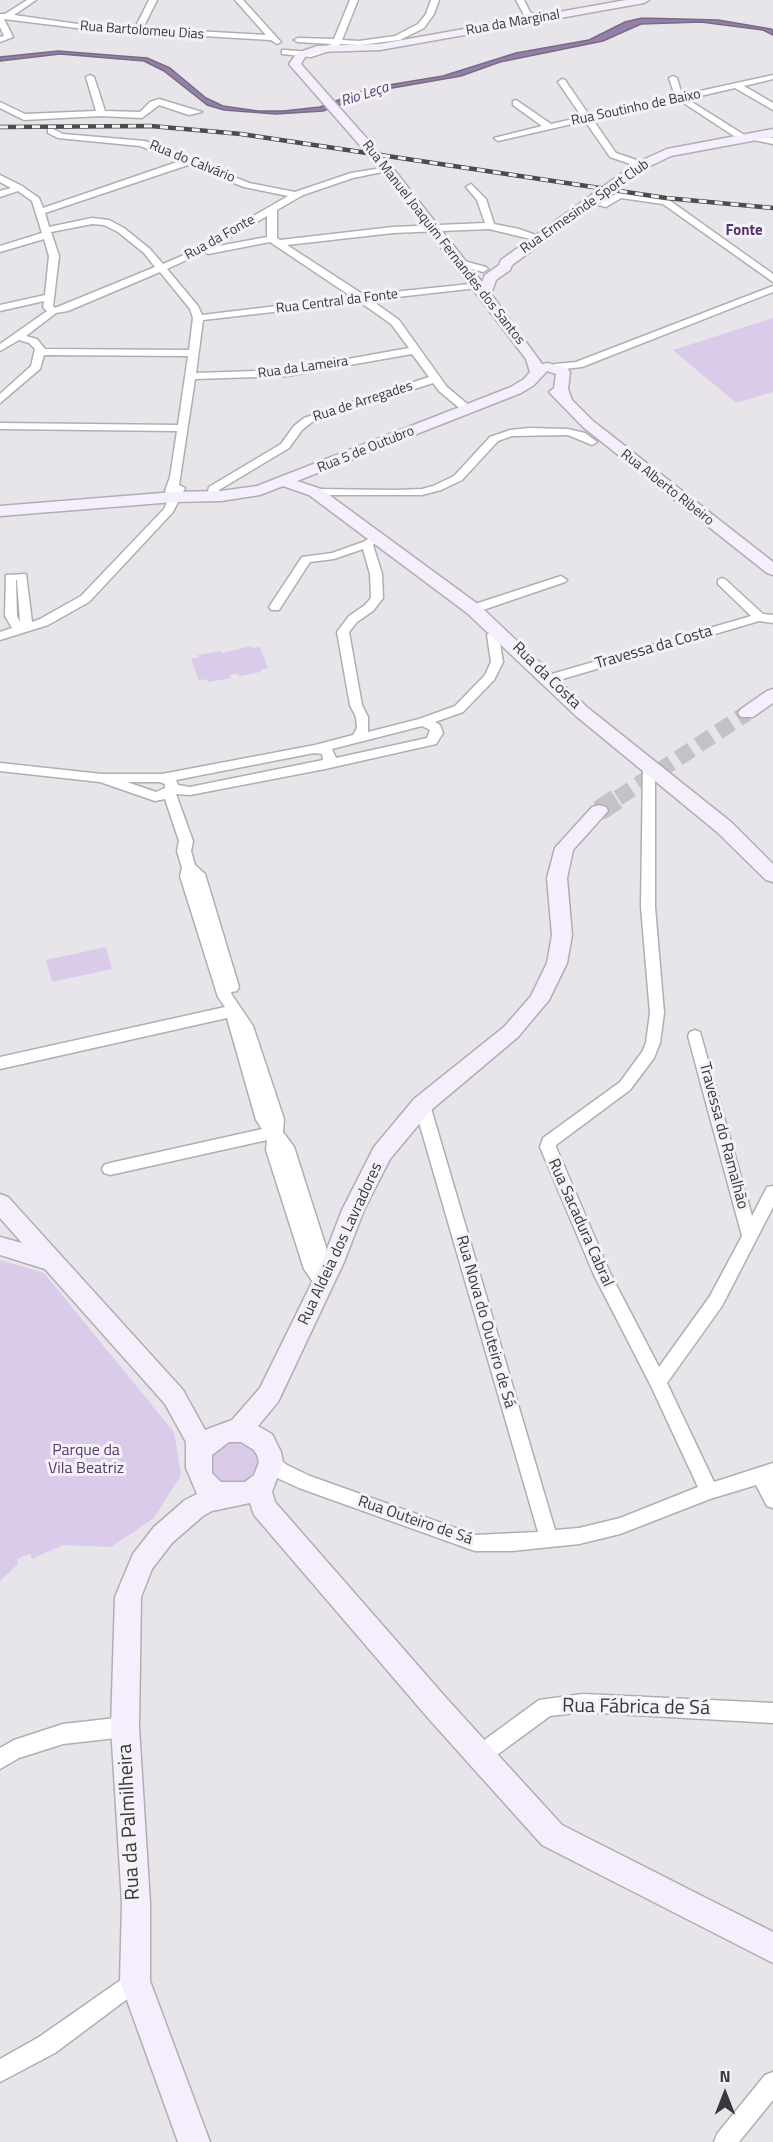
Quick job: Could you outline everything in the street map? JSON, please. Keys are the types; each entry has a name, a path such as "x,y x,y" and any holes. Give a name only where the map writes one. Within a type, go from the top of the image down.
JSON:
{"main road":[{"name":"Rua da Marginal","path":"300,56 316,49 341,43 380,46 644,0"},
{"name":"Rua da Marginal","path":"316,54 382,49 453,34"},
{"path":"308,77 302,64 309,56 316,54"},
{"name":"Rua Manuel Joaquim Fernandes dos Santos","path":"300,56 308,77 388,170 547,374"},
{"name":"Rua Ermesinde Sport Club","path":"487,273 505,267 506,263 539,238 642,165 667,153 773,133"},
{"path":"477,286 487,273"},
{"name":"Rua 5 de Outubro","path":"309,485 467,409 516,390 547,374"},
{"name":"Rua Alberto Ribeiro","path":"547,374 565,401 588,424 773,570"},
{"name":"Rua da Costa","path":"213,496 260,490 286,482 309,485 372,540 473,609 582,712 724,827 773,875"},
{"path":"0,511 180,487 213,496"},
{"path":"747,713 773,695"},
{"name":"Rua Aldeia dos Lavradores","path":"198,1463 211,1439 232,1431 254,1414 269,1395 323,1283 353,1210 382,1153 422,1105 511,1032 539,1000 557,963 562,935 557,878 564,848 598,811"},
{"path":"0,1203 174,1397 203,1420 232,1431 254,1435 263,1442 254,1478 268,1513 479,1756 552,1835 773,1948"},
{"path":"0,1246 51,1261"},
{"name":"Rua Aldeia dos Lavradores","path":"254,1478 269,1395"},
{"path":"174,1397 198,1442 198,1463 201,1478 207,1487 217,1493 254,1478"},
{"name":"Rua da Palmilheira","path":"181,1518 195,1496 198,1483 198,1463"},
{"name":"Rua da Palmilheira","path":"135,1981 136,1903 125,1727 128,1598 142,1562 163,1535 181,1518 208,1501 254,1478"},
{"path":"135,1981 195,2142"}],"street":[{"path":"0,40 9,37 0,19 32,0"},
{"path":"136,31 153,0"},
{"path":"239,0 283,49 300,56 316,54"},
{"path":"341,43 354,0"},
{"path":"283,49 288,42 298,40 341,43 388,40 415,31 425,23 435,0"},
{"path":"520,0 526,13 537,19"},
{"name":"Rua Bartolomeu Dias","path":"3,17 70,26 273,38"},
{"path":"298,40 308,43 300,56"},
{"name":"Rua da Marginal","path":"316,54 341,43"},
{"name":"Rua Manuel Joaquim Fernandes dos Santos","path":"283,49 300,56"},
{"path":"90,76 101,113"},
{"name":"Rua Soutinho de Baixo","path":"498,138 773,77"},
{"path":"673,78 682,99 747,138 773,141"},
{"path":"562,82 613,154 642,165"},
{"path":"736,85 773,107"},
{"path":"0,105 24,117 101,113 142,116 153,104 159,102 189,112 198,112"},
{"path":"516,103 550,127"},
{"path":"128,140 135,130"},
{"name":"Rua do Calvário","path":"51,131 61,136 128,140 154,146 247,185 297,195"},
{"path":"40,212 190,161"},
{"name":"Rua da Fonte","path":"0,348 53,311 65,309 196,253 297,195 351,176 388,170"},
{"path":"0,178 36,200 54,256 48,297 48,307 53,311"},
{"path":"471,187 490,221 489,226"},
{"path":"0,194 19,188"},
{"path":"603,205 619,195 666,202 773,279"},
{"path":"272,209 274,241"},
{"path":"0,249 92,220 106,222 135,240 161,267 195,308 198,318 183,428 180,487 169,510 85,598 69,610 23,629 0,634"},
{"path":"196,253 274,241 432,227 489,226 539,238"},
{"path":"274,241 366,299 395,322 435,379 467,409"},
{"path":"460,263 487,273"},
{"name":"Rua Central da Fonte","path":"198,318 477,286"},
{"name":"Rua 5 de Outubro","path":"547,374 578,365 773,289"},
{"path":"0,308 48,297"},
{"path":"18,337 33,341 41,352"},
{"name":"Rua da Lameira","path":"189,376 287,373 415,351"},
{"path":"41,352 193,353"},
{"path":"0,400 36,367 41,352"},
{"name":"Rua de Arregades","path":"213,496 213,489 285,446 298,428 308,420 435,379"},
{"path":"0,426 183,428"},
{"path":"309,485 395,493 422,492 458,478 494,439 510,433 568,432 580,435 592,442"},
{"path":"275,607 306,559 334,556 372,540 377,598 369,608 353,619 343,632 356,705 362,717 363,728 359,737"},
{"path":"473,609 561,580"},
{"path":"722,582 759,617"},
{"name":"Travessa da Costa","path":"549,679 759,617 773,619"},
{"path":"0,767 102,778 157,778 312,749 423,722 459,710 490,677 497,662 493,634 499,632"},
{"path":"362,717 375,725 389,729"},
{"path":"102,778 143,791 150,796 190,791 325,765 431,741 437,733 436,728 423,722"},
{"path":"312,749 326,750 330,755 329,762 325,765"},
{"name":"Rua Sacadura Cabral","path":"649,765 648,907 657,1013 653,1043 649,1054 625,1086 548,1142 548,1147 602,1275 658,1382 709,1491"},
{"path":"143,791 144,784 157,778 171,782 167,793 175,843 184,851 189,868 187,876 225,997 233,1011 235,1028 264,1120 274,1132 274,1150 312,1269 323,1283"},
{"path":"0,1063 233,1011"},
{"name":"Travessa do Ramalhão","path":"695,1036 750,1236"},
{"name":"Rua Nova do Outeiro de Sá","path":"422,1105 549,1539"},
{"path":"110,1169 274,1132"},
{"path":"658,1382 716,1301 773,1192"},
{"path":"766,1473 773,1500"},
{"name":"Rua Outeiro de Sá","path":"254,1478 292,1477 475,1544 579,1536 620,1526 709,1491 766,1473"},
{"name":"Rua Fábrica de Sá","path":"479,1756 546,1707 583,1703 773,1713"},
{"path":"0,1759 14,1750 63,1734 125,1727"},
{"path":"0,2071 47,2045 135,1981"},
{"path":"725,2142 773,2083"}],"green space":[{"path":"773,318 773,392 736,403 673,350"},
{"path":"251,646 252,648 260,647 268,668 261,672 239,676 230,675 231,678 208,682 207,679 199,681 191,659 199,657 198,655 221,651 222,653"},
{"path":"106,947 112,969 52,982 46,960"},
{"name":"Parque da Vila Beatriz","path":"0,1260 44,1273 174,1432 181,1475 154,1518 111,1547 63,1545 32,1559 30,1554 17,1559 18,1564 0,1581"},
{"path":"232,1440 249,1443 260,1454 259,1470 248,1483 223,1484 211,1474 212,1452"}],"water":[{"name":"Rio Leça","path":"642,18 718,20 771,29 773,35 763,30 701,22 641,24 603,41 500,62 461,76 381,90 323,111 276,114 224,110 207,105 164,71 144,61 60,54 0,61 0,57 58,51 147,58 170,68 206,98 223,106 258,111 283,111 320,107 370,88 443,76 516,53 589,40 625,22"}],"tunnel":[{"path":"618,798 747,713"},
{"path":"599,811 620,797"}],"railway":[{"path":"0,127 151,126 241,134 666,198 773,208"}],"district":[{"name":"Fonte","path":"744,231"}]}
